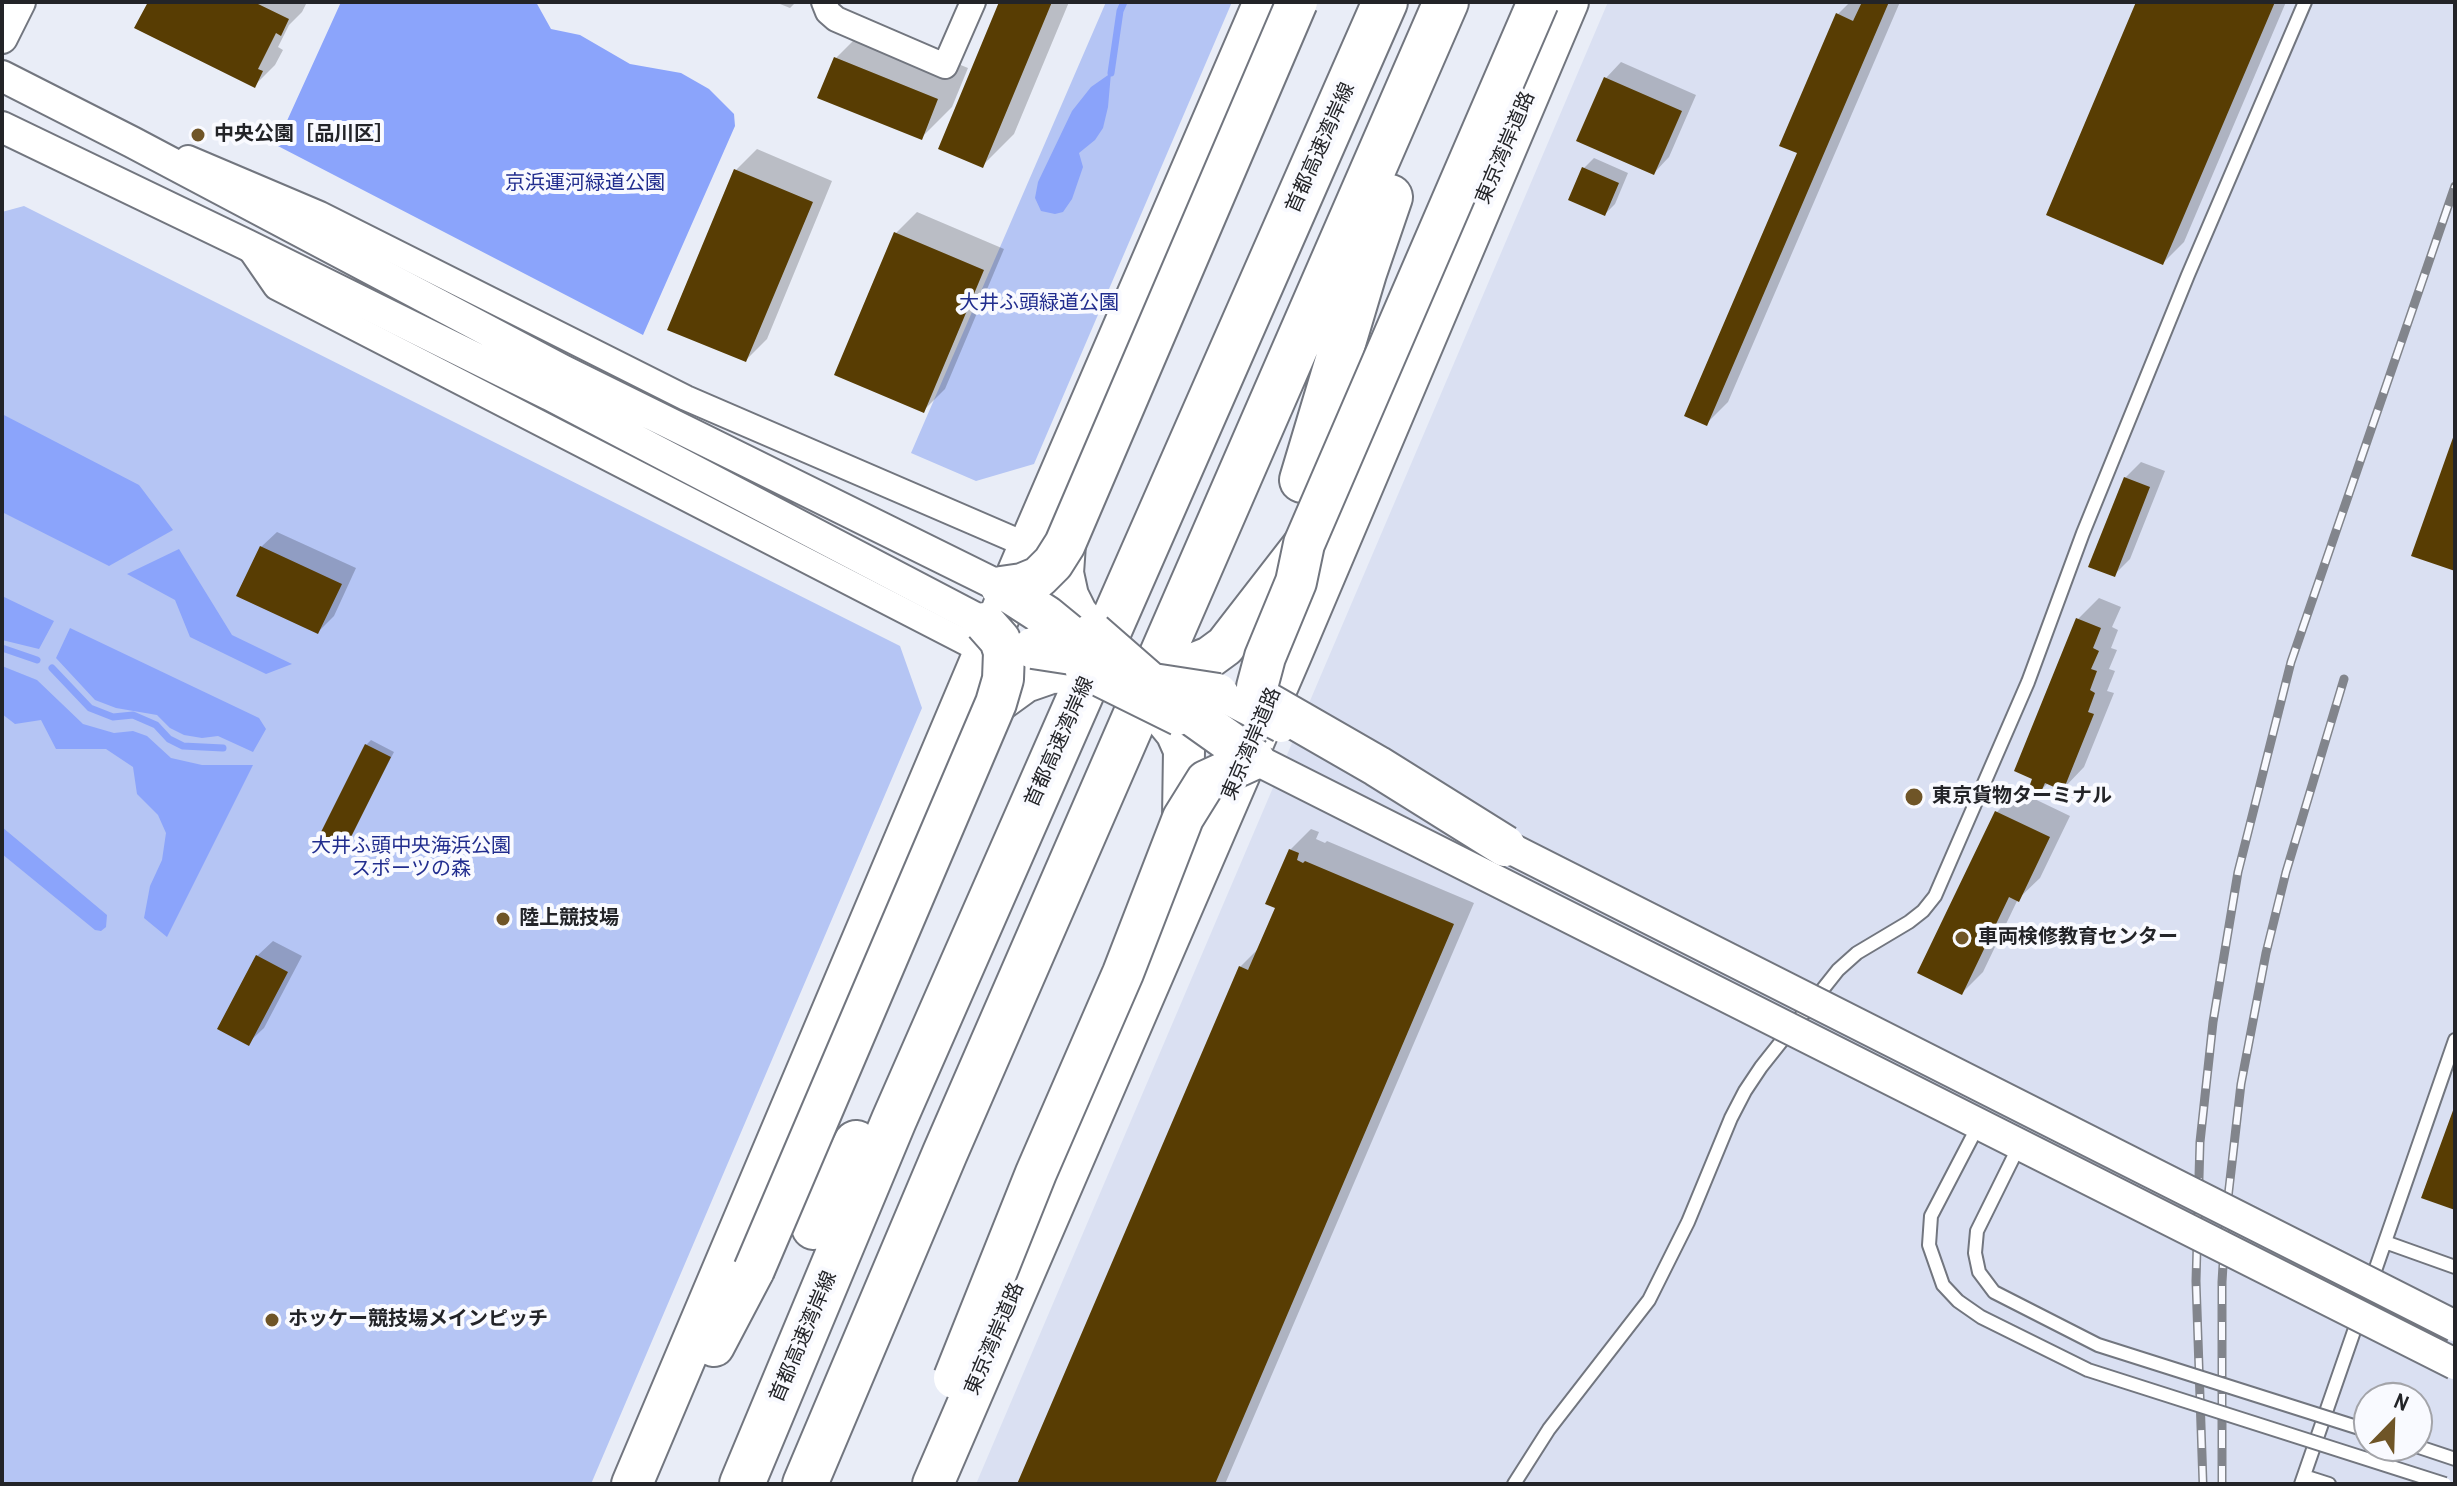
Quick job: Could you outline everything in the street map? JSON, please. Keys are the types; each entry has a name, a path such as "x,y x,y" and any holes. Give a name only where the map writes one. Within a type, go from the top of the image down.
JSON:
{"highway":[{"path":"1001,587 1022,584 1039,577 1053,563 1047,545 1264,2"},
{"path":"632,1484 985,638 1047,545 1297,2"},
{"name":"首都高速湾岸線","path":"742,1484 894,1120 1385,2"},
{"path":"805,1484 958,1124 1446,2"},
{"path":"1302,480 1364,273 1457,2"},
{"path":"1505,846 1377,766 1264,701 1259,694 1260,671 1296,582 1304,544 1538,2"},
{"name":"東京湾岸道路","path":"933,1484 1568,2"},
{"path":"996,703 1025,682 1051,673 1124,671 1195,663 1210,657 1225,646 1304,544"},
{"path":"1047,545 1063,573 1068,596 1077,614 1176,732 1184,750 1183,818"},
{"path":"1001,587 1254,759"},
{"path":"641,1484 754,1270 996,703 1003,679 1004,652 1000,640 985,638"},
{"path":"1033,648 1218,694"},
{"path":"913,1484 1036,1173 1123,973 1183,818 1206,781 1254,759"},
{"path":"814,1227 1034,801"}],"street":[{"path":"2,38 20,2"},
{"path":"824,2 828,12 836,19 945,66 973,2"},
{"path":"2,76 132,142 557,383 985,638"},
{"path":"2,127 247,245 1001,587"},
{"path":"132,142 166,149 320,214 686,398 1047,545"},
{"path":"247,245 276,287 985,638 1033,648"},
{"path":"1218,694 1505,846 2455,1326"},
{"path":"1254,759 2455,1364"}],"lane":[{"path":"1514,1484 1549,1429 1649,1300 1688,1222 1731,1118 1761,1067 1838,970 1857,953 1909,922 1935,896 2028,682 2078,547 2177,302 2305,2"},
{"path":"2329,1484 2303,1480 2455,1040"},
{"path":"1979,1124 1931,1216 1929,1245 1943,1285 1958,1301 1981,1317 2088,1370 2445,1484"},
{"path":"2020,1144 1977,1231 1975,1253 1979,1272 1994,1292 2098,1345 2353,1426"},
{"path":"2385,1242 2455,1267"},
{"path":"2433,1452 2455,1459"}],"shaded area":[{"path":"1608,2 2455,2 2455,1484 976,1484"},
{"path":"1111,73 1103,128 1095,140 1079,153 1083,167 1072,199 1063,212 1041,211 1035,198 1038,182 1072,111 1091,87"}],"green space":[{"name":"京浜運河緑道公園","path":"341,2 536,2 551,29 580,35 630,64 681,73 709,89 734,114 735,126 643,335 276,145"},
{"name":"大井ふ頭緑道公園","path":"1106,2 1232,2 1034,464 976,481 911,453"},
{"name":"大井ふ頭中央海浜公園 スポーツの森","path":"24,206 900,646 922,708 591,1484 2,1484 2,212"},
{"path":"2,414 139,485 173,530 109,566 2,512"},
{"path":"179,549 232,635 292,664 266,674 190,637 175,600 127,574"},
{"path":"2,596 54,621 39,649 2,640"},
{"path":"70,628 259,718 266,729 253,752 218,736 202,738 184,735 170,728 157,715 116,708 95,700 56,658"},
{"path":"2,666 37,680 83,724 114,733 133,731 147,736 171,758 202,765 253,765 167,937 144,918 150,886 162,860 166,833 158,815 137,794 133,767 106,749 56,749 41,720 15,724 2,714"},
{"path":"2,827 107,915 106,927 101,931 95,930 2,854"}],"building":[{"path":"148,2 254,2 289,19 281,36 276,33 258,69 263,71 255,88 134,28"},
{"path":"999,2 1052,2 983,168 938,149"},
{"path":"1862,2 1889,2 1707,426 1684,416 1797,153 1779,146 1836,13 1853,21"},
{"path":"2136,2 2275,2 2163,265 2046,215"},
{"path":"834,57 938,99 922,140 817,98"},
{"path":"1604,77 1682,111 1654,175 1576,141"},
{"path":"1582,167 1619,183 1605,216 1568,200"},
{"path":"734,169 813,202 746,362 667,330"},
{"path":"894,232 984,270 924,413 834,375"},
{"path":"2455,432 2455,571 2411,556"},
{"path":"2124,477 2150,487 2115,577 2088,567"},
{"path":"260,546 342,584 318,634 236,596"},
{"path":"2076,618 2101,628 2093,648 2099,651 2091,669 2097,671 2090,690 2095,693 2088,712 2094,714 2063,791 2045,783 2040,794 2028,790 2032,779 2014,771"},
{"path":"365,744 391,757 342,855 316,842"},
{"name":"車両検修教育センター","path":"1995,811 2050,837 2019,902 2009,897 1962,995 1917,973"},
{"path":"1289,849 1299,853 1297,860 1303,863 1305,861 1454,924 1215,1484 1017,1484 1239,966 1248,970 1275,908 1265,904"},
{"path":"256,955 288,972 249,1046 217,1029"},
{"path":"2455,1105 2455,1210 2421,1198"}],"waterway":[{"path":"1111,73 1124,2"},
{"path":"2,648 37,660"},
{"path":"52,668 90,708 113,717 133,715 156,725 169,739 183,746 223,748"}],"railway":[{"path":"2203,1484 2196,1281 2200,1142 2213,1022 2238,872 2291,662 2455,186"},
{"path":"2222,1484 2222,1282 2226,1215 2241,1084 2266,953 2286,872 2344,679"}],"place":[{"name":"中央公園［品川区］","path":"198,135"},
{"name":"東京貨物ターミナル","path":"1914,797"},
{"name":"陸上競技場","path":"503,919"},
{"name":"車両検修教育センター","path":"1962,938"},
{"name":"ホッケー競技場メインピッチ","path":"272,1320"}]}
